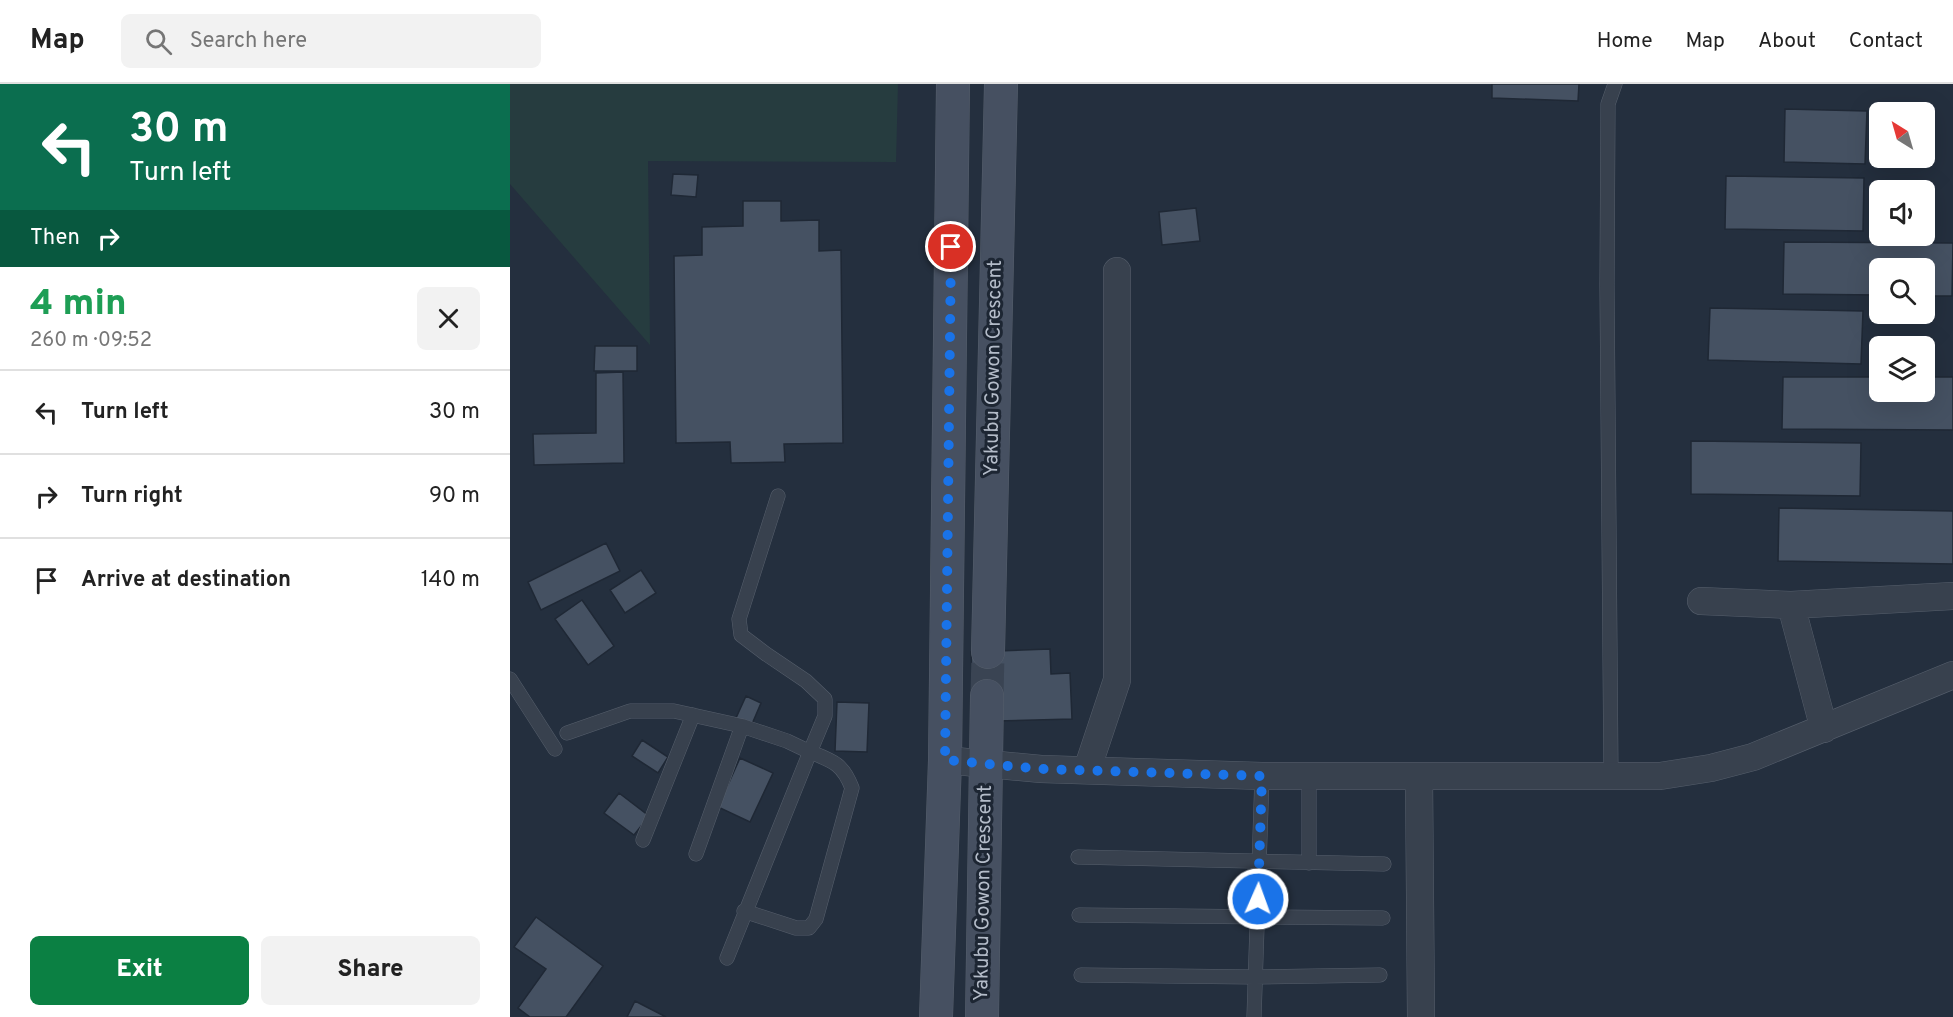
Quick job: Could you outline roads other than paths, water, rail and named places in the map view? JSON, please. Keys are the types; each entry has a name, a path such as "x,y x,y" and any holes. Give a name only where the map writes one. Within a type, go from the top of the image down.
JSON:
{"street":[{"path":"936,1017 945,760 952,84"},
{"name":"Yakubu Gowon Crescent","path":"988,652 1001,84"},
{"path":"1087,770 1117,680 1117,272"},
{"path":"1701,601 1791,605 1953,596"},
{"path":"1791,605 1824,729"},
{"path":"945,760 1087,770 1262,776 1660,776 1711,768 1753,757 1953,675"},
{"name":"Yakubu Gowon Crescent","path":"982,1017 987,696"},
{"path":"1419,776 1421,1017"}],"lane":[{"path":"1611,776 1608,104 1616,84"},
{"path":"727,958 744,911 825,716 825,699 806,681 741,635 739,619 778,496"},
{"path":"510,679 555,749"},
{"path":"567,733 630,711 674,711 742,726 787,741 835,762 847,774 852,788 816,919 809,928 796,928 744,911"},
{"path":"643,840 693,715"},
{"path":"696,855 742,726"},
{"path":"1254,1017 1262,776"},
{"path":"1309,776 1309,863"},
{"path":"1078,857 1384,864"},
{"path":"1079,915 1383,918"},
{"path":"1081,975 1255,977 1380,975"}],"tunnel":[{"path":"987,696 988,652"}]}
